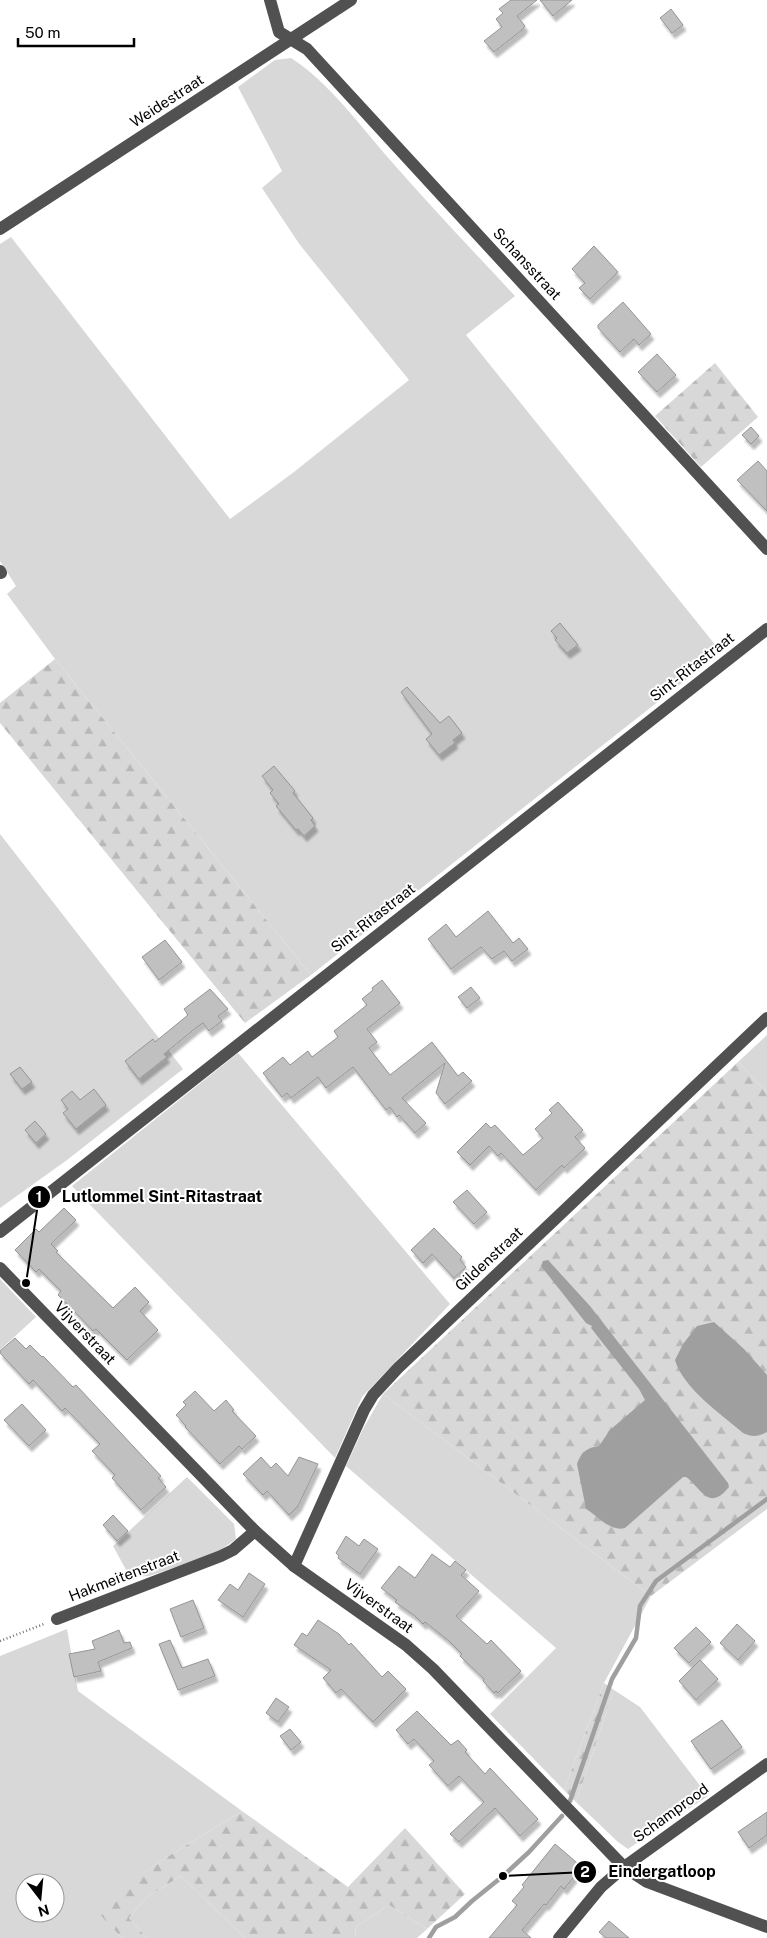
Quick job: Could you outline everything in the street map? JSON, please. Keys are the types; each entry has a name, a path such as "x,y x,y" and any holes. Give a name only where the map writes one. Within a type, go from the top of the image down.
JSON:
{"street":[{"name":"Schansstraat","path":"270,0 279,32 292,38 314,56 767,549"},
{"name":"Weidestraat","path":"0,229 351,0"},
{"name":"Sint-Ritastraat","path":"0,1232 767,629"},
{"name":"Gildenstraat","path":"294,1566 373,1395 398,1368 767,1018"},
{"name":"Vijverstraat","path":"0,1268 255,1532 294,1566 406,1645 433,1670 624,1867 647,1882 767,1927"},
{"name":"Hakmeitenstraat","path":"57,1619 221,1556 233,1550 255,1532"},
{"name":"Schamprood","path":"559,1938 601,1887 624,1867 767,1764"}],"path":[{"name":"Hakmeitenstraat","path":"0,1641 57,1619"}],"green space":[{"path":"291,58 331,92 421,195 515,296 466,335 721,652 311,975 55,659 7,594 16,586 0,561 0,244 11,237 230,519 294,472 409,380 300,245 262,188 282,171 238,87 275,60"},
{"path":"715,363 758,417 701,467 655,416"},
{"path":"55,659 311,975 245,1023 0,723 0,703"},
{"path":"0,834 183,1069 67,1160 0,1208"},
{"path":"767,1035 767,1092 738,1062"},
{"path":"238,1053 450,1304 362,1397 335,1458 72,1186"},
{"path":"738,1062 767,1092 767,1509 651,1596 383,1394"},
{"path":"0,1279 36,1317 0,1350"},
{"path":"383,1394 651,1596 604,1683 564,1790 490,1714 556,1648 346,1466 363,1429"},
{"path":"187,1477 234,1524 236,1539 215,1554 149,1576 130,1577 113,1546"},
{"path":"67,1629 78,1691 242,1811 159,1862 94,1907 122,1938 0,1938 0,1656"},
{"path":"604,1683 614,1690 576,1802 564,1790"},
{"path":"614,1690 640,1707 708,1796 628,1849 618,1842 576,1802"},
{"path":"242,1811 348,1887 405,1828 465,1894 427,1929 389,1905 356,1927 355,1938 245,1938 181,1876 147,1897 129,1918 147,1938 122,1938 93,1907 159,1862"},
{"path":"181,1876 245,1938 147,1938 129,1918 147,1897"},
{"path":"389,1905 427,1929 417,1938 355,1938 356,1927"}],"shaded area":[{"path":"548,1260 590,1306 728,1483 729,1487 722,1494 716,1498 705,1496 691,1481 683,1477 625,1528 620,1529 609,1526 586,1509 577,1464 579,1460 585,1451 599,1446 610,1430 645,1400 639,1389 591,1328 592,1326 586,1323 541,1266 543,1261"},
{"path":"714,1322 744,1349 767,1375 767,1432 764,1434 755,1436 743,1433 704,1400 686,1381 679,1370 675,1360 683,1344 697,1326"}],"building":[{"path":"511,0 537,0 517,16 525,26 522,30 494,52 484,41 502,27 496,19 503,13 499,9"},
{"path":"540,0 572,0 553,16"},
{"path":"671,9 683,25 672,33 660,18"},
{"path":"594,246 618,272 590,299 579,288 585,283 572,269"},
{"path":"623,302 651,334 639,345 634,339 620,352 598,328 598,325"},
{"path":"657,354 676,375 657,392 638,372"},
{"path":"751,427 759,436 751,444 742,435"},
{"path":"758,461 767,471 767,511 737,480"},
{"path":"560,623 578,645 567,653 555,640 557,638 551,631"},
{"path":"407,687 440,723 449,716 462,733 453,740 455,743 439,755 426,739 432,734 401,692"},
{"path":"274,766 295,791 293,793 313,818 311,820 315,826 304,836 298,829 296,830 276,806 279,804 270,793 273,790 262,776"},
{"path":"488,911 513,943 519,938 528,949 512,961 504,951 492,959 481,947 451,969 428,939 446,924 456,937"},
{"path":"165,940 182,962 159,980 142,957"},
{"path":"382,980 400,1003 367,1029 377,1042 369,1048 390,1075 432,1042 458,1076 463,1072 472,1081 445,1104 436,1093 445,1063 402,1098 426,1123 415,1133 399,1115 397,1117 390,1107 386,1110 353,1067 326,1088 318,1077 291,1098 287,1093 282,1097 263,1073 283,1057 290,1065 308,1051 312,1057 338,1037 334,1031 367,1005 362,999"},
{"path":"471,987 480,998 467,1008 458,997"},
{"path":"210,989 228,1009 218,1016 222,1021 209,1031 203,1023 197,1027 164,1054 167,1057 139,1079 125,1061 153,1039 155,1042 188,1015 184,1009"},
{"path":"20,1067 32,1082 22,1089 10,1074"},
{"path":"94,1089 106,1105 76,1129 63,1113 68,1109 61,1100 72,1091 80,1100"},
{"path":"558,1102 583,1130 575,1137 585,1148 564,1168 562,1165 536,1190 501,1153 498,1156 489,1146 470,1165 457,1152 486,1123 491,1128 495,1125 523,1155 543,1138 535,1129 552,1113 549,1110"},
{"path":"35,1121 46,1134 36,1143 25,1130"},
{"path":"467,1190 487,1212 474,1224 453,1202"},
{"path":"64,1208 76,1220 51,1244 58,1251 56,1252 113,1308 135,1287 149,1302 140,1311 158,1330 127,1360 96,1329 93,1331 58,1295 61,1291 39,1269 36,1272 15,1250 36,1229 39,1232"},
{"path":"434,1228 462,1257 460,1260 466,1267 454,1278 432,1254 423,1263 411,1250"},
{"path":"15,1338 26,1349 30,1345 73,1387 76,1385 161,1476 158,1478 166,1487 141,1510 112,1478 115,1475 92,1451 100,1444 65,1408 62,1411 33,1380 29,1384 0,1353"},
{"path":"195,1391 214,1411 226,1400 234,1410 232,1411 256,1436 242,1449 239,1446 220,1464 176,1415 186,1405 183,1402"},
{"path":"22,1404 46,1430 29,1446 4,1420"},
{"path":"261,1457 271,1468 276,1463 288,1476 299,1457 318,1464 298,1506 289,1515 267,1491 263,1495 243,1474"},
{"path":"113,1515 128,1531 117,1541 103,1525"},
{"path":"346,1536 359,1546 364,1539 378,1549 360,1574 338,1558 339,1556 336,1553"},
{"path":"432,1554 450,1567 455,1561 466,1570 461,1575 479,1591 456,1616 487,1644 491,1640 521,1671 498,1693 496,1691 494,1693 483,1681 484,1679 460,1656 462,1654 449,1641 425,1622 423,1624 395,1602 397,1600 381,1588 399,1566 415,1578"},
{"path":"249,1573 265,1584 243,1617 218,1600 230,1584 238,1590"},
{"path":"193,1600 204,1628 181,1637 170,1609"},
{"path":"318,1620 339,1634 349,1645 351,1643 382,1677 388,1671 406,1689 373,1722 341,1689 336,1693 323,1678 331,1670 294,1645 302,1633 307,1636"},
{"path":"737,1624 755,1641 738,1660 720,1643"},
{"path":"696,1627 711,1642 689,1663 674,1648"},
{"path":"119,1630 124,1643 130,1642 132,1648 98,1662 101,1671 74,1677 69,1654 95,1649 92,1641"},
{"path":"170,1640 182,1668 208,1659 215,1676 178,1690 159,1644"},
{"path":"700,1660 718,1679 696,1700 679,1681"},
{"path":"276,1698 289,1707 278,1722 266,1713"},
{"path":"417,1711 451,1745 458,1740 467,1750 465,1752 485,1774 490,1768 538,1819 520,1836 495,1808 459,1842 450,1834 484,1802 459,1776 448,1786 429,1765 434,1761 414,1739 408,1744 396,1730"},
{"path":"722,1720 742,1747 711,1769 691,1741"},
{"path":"290,1729 301,1742 291,1750 280,1736"},
{"path":"767,1812 767,1835 749,1848 738,1832"},
{"path":"555,1844 582,1867 564,1889 561,1886 522,1930 531,1938 489,1938 517,1905 512,1901 524,1887 522,1885"},
{"path":"609,1921 629,1938 606,1938 599,1932"}],"waterway":[{"path":"570,1801 612,1679 636,1638 640,1606 656,1581 767,1499"},
{"path":"429,1938 436,1927 455,1917 503,1876 529,1852 562,1816"}],"place":[{"name":"Lutlommel Sint-Ritastraat","path":"26,1283"},
{"name":"Eindergatloop","path":"503,1876"}]}
